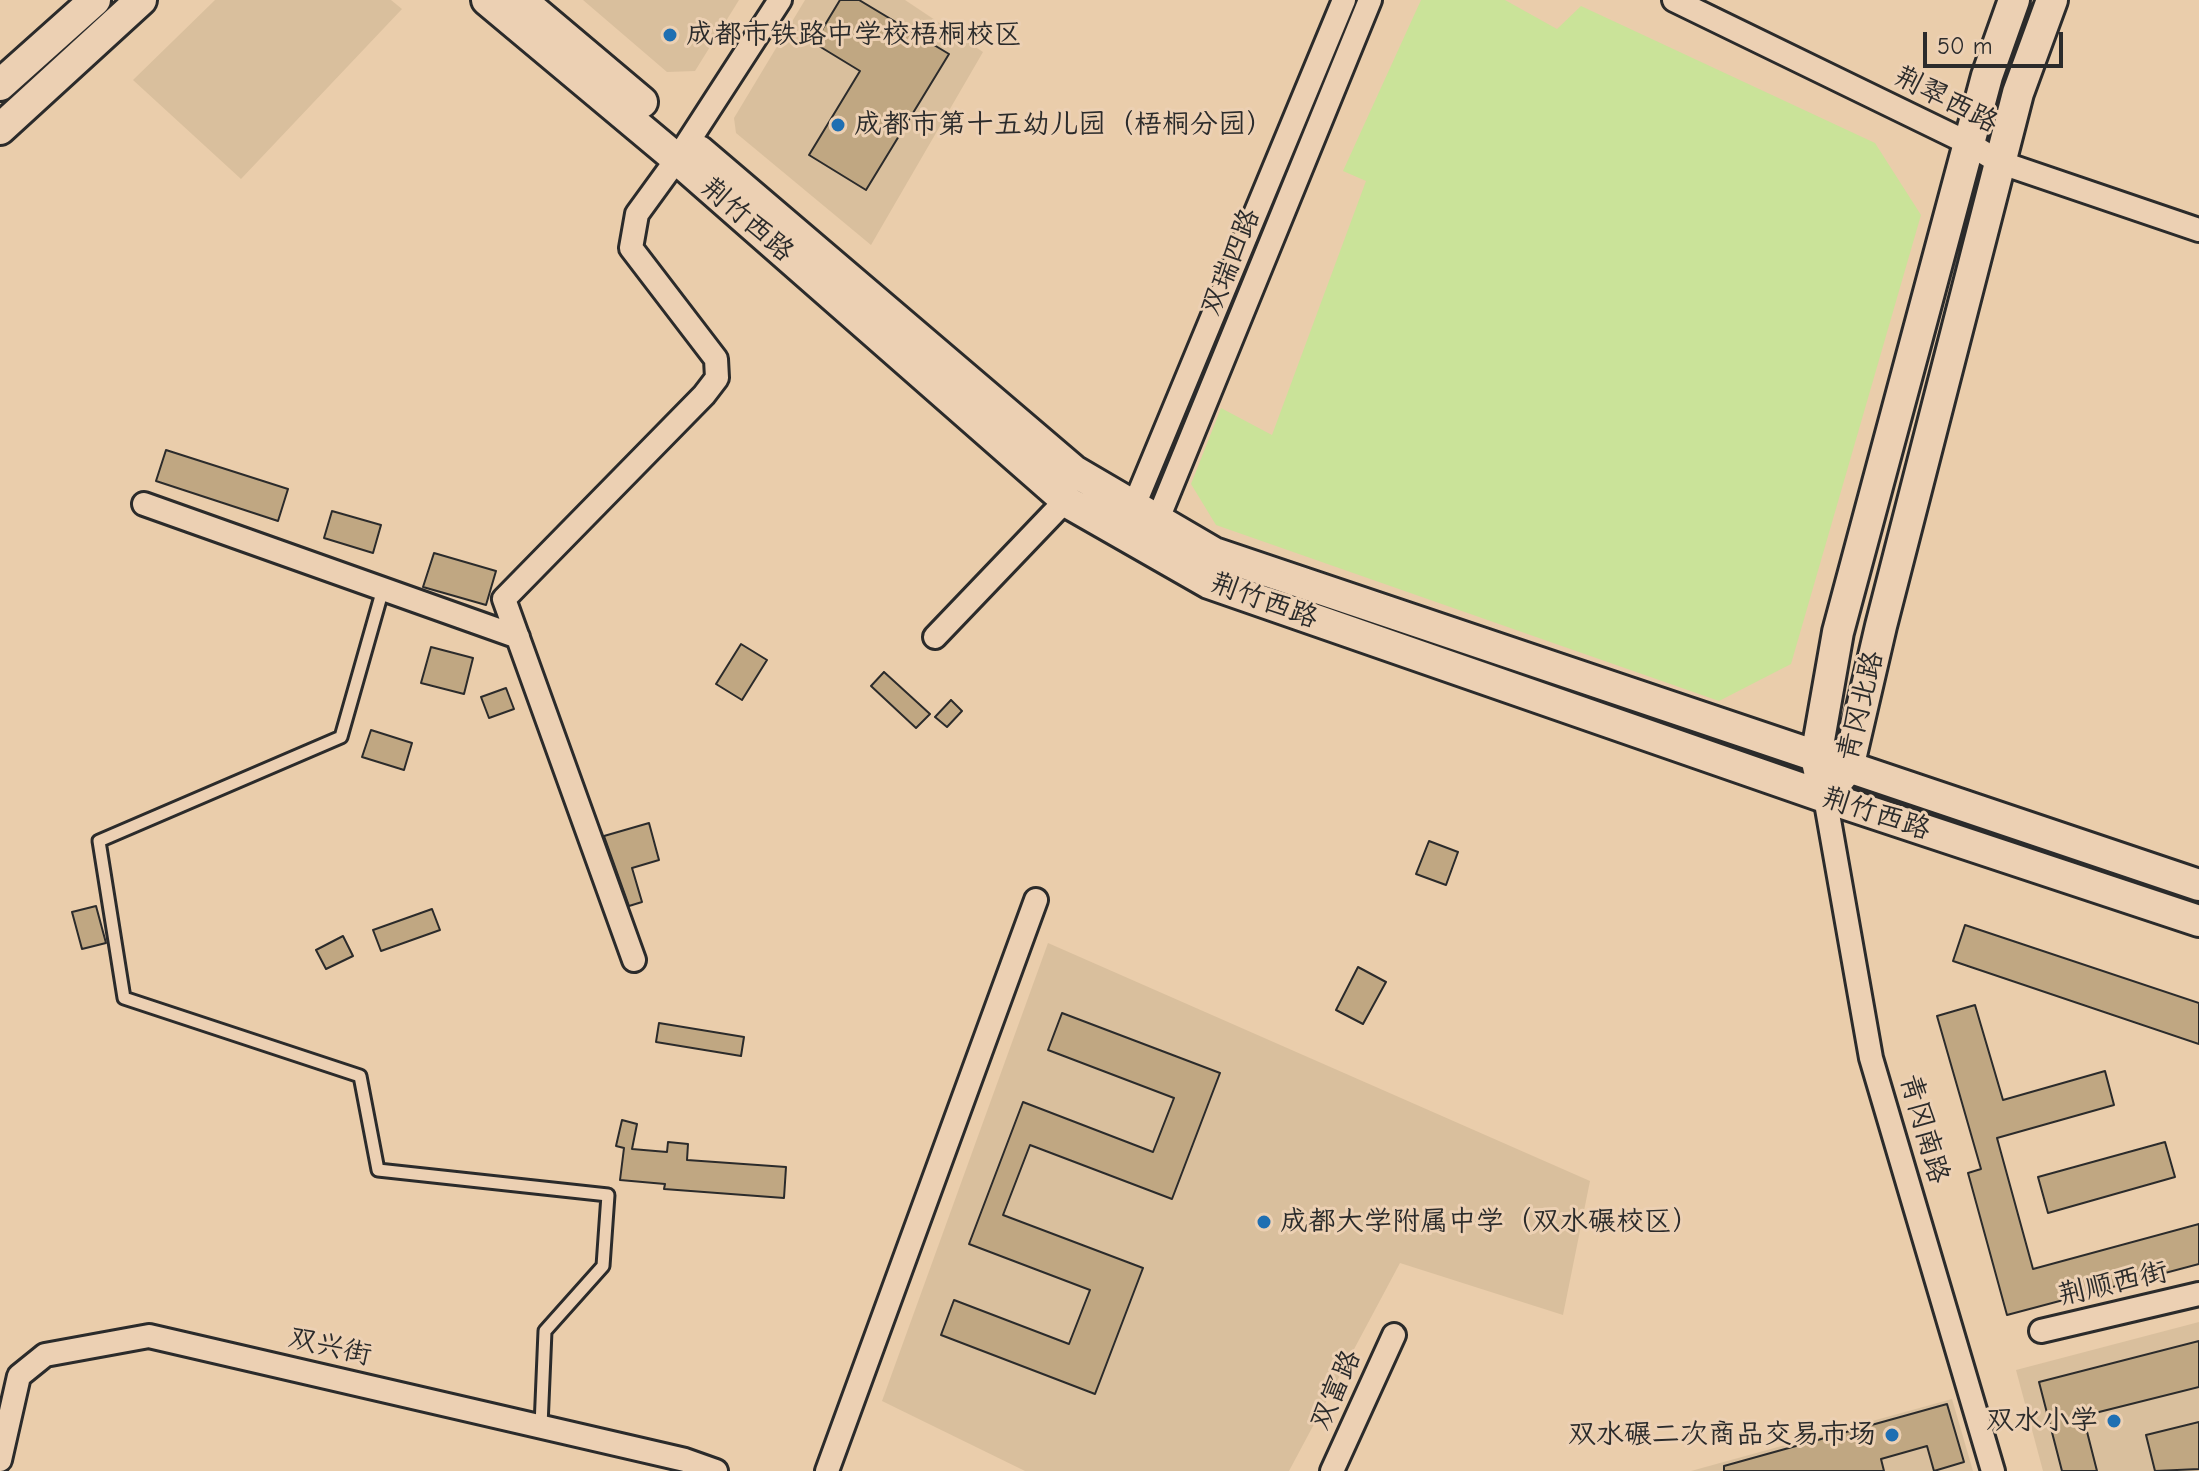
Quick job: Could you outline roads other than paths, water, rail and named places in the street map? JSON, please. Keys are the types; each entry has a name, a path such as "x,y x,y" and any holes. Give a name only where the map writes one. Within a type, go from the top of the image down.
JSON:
{"main road":[{"path":"0,85 95,0"},
{"path":"0,129 141,0"},
{"name":"荆竹西路","path":"487,0 683,151 1209,583 1825,797 2199,921"},
{"name":"荆竹西路","path":"521,0 1066,500 1214,553 2199,885"},
{"name":"青冈北路","path":"1825,797 1816,757 1838,632 1968,143 1987,76 2014,0"},
{"name":"青冈北路","path":"1825,797 1848,768 1999,162 2018,93 2052,0"}],"street":[{"path":"634,960 504,599 704,395 717,378 716,359 631,248 637,214 683,151 780,0"},
{"name":"双瑞四路","path":"1140,527 1344,0"},
{"name":"双瑞四路","path":"1140,527 1370,0"},
{"name":"荆翠西路","path":"1674,0 1968,143 1999,162 2199,230"},
{"path":"935,637 1066,500"},
{"path":"144,504 518,637"},
{"name":"青冈南路","path":"1825,797 1871,1058 1993,1471"},
{"path":"827,1471 1036,900"},
{"name":"荆顺西街","path":"2041,1331 2199,1294"},
{"name":"双富路","path":"1332,1471 1394,1335"},
{"name":"双兴街","path":"0,1460 19,1376 45,1355 149,1336 685,1460 716,1471"}],"lane":[{"path":"383,589 341,737 99,841 124,998 360,1076 378,1170 608,1195 603,1266 545,1331 541,1426"}],"place":[{"name":"成都市铁路中学校梧桐校区","path":"670,35"},
{"name":"成都市第十五幼儿园（梧桐分园）","path":"838,125"},
{"name":"成都大学附属中学（双水碾校区）","path":"1264,1222"},
{"name":"双水小学","path":"2114,1421"},
{"name":"双水碾二次商品交易市场","path":"1892,1435"}]}
